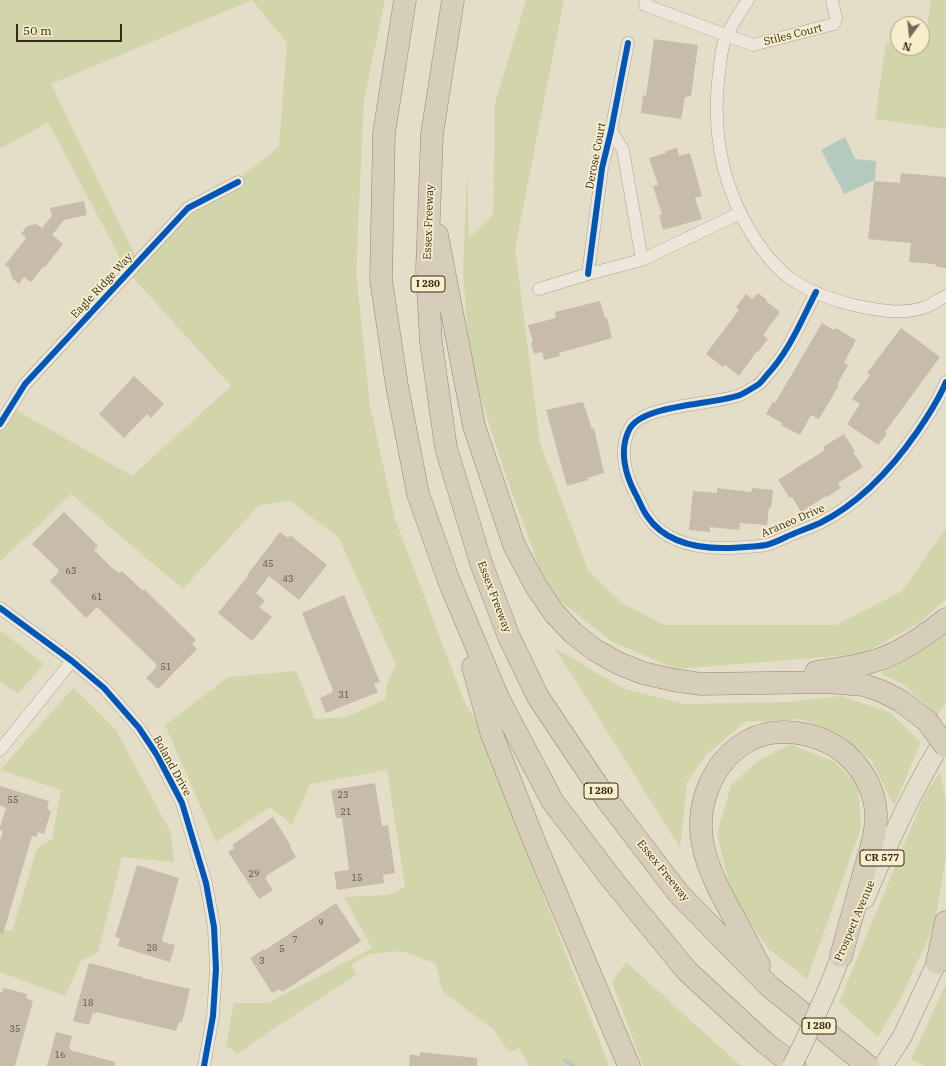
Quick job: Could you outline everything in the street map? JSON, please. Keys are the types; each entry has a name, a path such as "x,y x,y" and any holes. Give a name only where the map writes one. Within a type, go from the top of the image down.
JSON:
{"highway":[{"path":"405,0 384,133 381,280 397,386 418,494 449,581 499,700 553,802 614,882 687,972 764,1042 795,1066"},
{"name":"Essex Freeway","path":"453,0 432,134 427,269 431,342 446,448 481,563 509,637 538,697 607,800 680,894 770,986 868,1066"},
{"path":"430,199 474,426 514,545 536,588 555,614 573,633 595,650 618,663 643,673 673,680 701,684 827,682 864,685 881,691 901,701 927,721 946,747"},
{"path":"449,581 491,732 534,841 629,1066"},
{"path":"751,683 875,661 901,649 929,633 946,619"},
{"path":"770,986 714,881 703,844 701,824 707,790 714,776 734,751 746,742 775,733 794,733 813,736 830,743 845,753 858,766 866,778 873,794 876,813 874,834 840,956"},
{"path":"937,963 946,922"}],"main road":[{"name":"Prospect Avenue","path":"792,1066 829,986 840,956 889,842 927,766 946,736"},
{"path":"883,1066 902,1037 946,942"}],"street":[{"path":"646,0 645,5 728,36"},
{"path":"748,0 735,20 724,42 716,102 717,137 722,165 732,197 757,245 771,262 788,277 807,289 836,300 877,310 902,312 927,306 946,298"},
{"name":"Stiles Court","path":"728,36 753,45 834,24 836,18 832,0"},
{"name":"Derose Court","path":"588,274 602,168 611,131 628,43"},
{"name":"Derose Court","path":"611,131 623,150 642,260"},
{"name":"Eagle Ridge Way","path":"0,424 25,384 188,208 238,182"},
{"path":"539,289 642,260 740,213"},
{"name":"Araneo Drive","path":"816,292 787,350 772,370 757,386 739,395 678,406 645,416 635,421 629,429 624,442 623,455 629,482 647,516 661,532 690,545 713,548 739,548 767,545 821,522 852,503 876,483 902,454 926,419 946,382"},
{"name":"Boland Drive","path":"0,608 72,661 104,688 139,728 157,755 182,804 206,883 214,927 216,969 213,1016 204,1066"},
{"path":"0,750 72,661"}],"green space":[{"path":"0,0 252,0 385,0 364,100 356,272 370,406 395,519 464,701 489,743 487,748 609,1066 529,1066 519,1048 509,1052 494,1030 443,992 435,963 401,951 370,954 352,964 356,975 237,1054 226,1045 234,1003 268,1003 372,948 344,897 388,895 405,887 387,770 310,784 292,825 270,807 216,842 165,725 228,677 296,671 315,719 347,717 385,699 387,684 396,665 339,538 290,501 259,505 183,589 71,494 0,562 0,415 7,405 132,476 231,386 127,271 48,122 0,149","holes":["252,0 287,43 279,147 136,258 51,84"]},
{"path":"526,0 564,0 515,248 540,443 588,570 622,603 664,625 836,625 902,591 946,528 946,599 919,623 863,654 676,669 611,641 555,597 540,569 507,479 470,364 463,272 467,169 469,238 493,215 495,103"},
{"path":"931,0 946,0 946,129 875,119 886,42 890,43 890,56 930,56 930,16 929,16"},
{"path":"0,630 44,664 18,694 0,681"},
{"path":"946,633 946,702 937,715 903,684 880,673"},
{"path":"555,648 622,688 684,704 788,702 841,696 889,712 921,742 894,806 872,761 840,735 801,719 745,722 706,755 687,782 680,848"},
{"path":"73,688 116,730 171,833 174,862 122,857 98,952 81,961 65,996 0,972 0,929 12,931 37,848 52,839 61,790 0,770"},
{"path":"790,744 835,762 858,786 861,828 807,979 768,948 733,900 717,834 731,785 758,761"},
{"path":"940,772 946,803 946,856 935,924 900,999 878,1037 839,1002 925,794"},
{"path":"626,962 741,1066 643,1066 612,982"},
{"path":"946,984 946,1066 925,1066 911,1059"}],"shaded area":[{"path":"845,137 855,159 876,161 875,180 844,194 821,150"}],"building":[{"path":"654,39 698,45 691,96 685,97 681,119 641,113 643,95 646,96"},
{"path":"677,148 679,156 690,153 702,196 695,198 702,219 663,230 659,215 662,214 653,186 658,185 649,158"},
{"path":"901,173 946,177 946,268 938,267 934,264 909,262 911,243 868,239 874,181 900,183"},
{"path":"84,201 87,215 64,220 52,235 63,244 31,282 24,277 19,284 12,278 9,268 5,265 26,238 21,234 27,226 36,224 42,228 52,216 50,208"},
{"path":"758,293 780,312 763,335 768,339 758,352 757,351 739,376 725,365 723,367 706,354 739,310 736,307 746,294 752,299"},
{"path":"600,301 605,318 607,318 612,338 559,353 560,356 544,360 542,352 534,354 531,343 533,342 528,325 556,318 555,312"},
{"path":"822,323 834,330 836,328 856,340 844,363 848,365 837,385 839,385 819,419 811,415 800,435 781,425 782,423 766,414 773,402 775,403"},
{"path":"901,328 940,357 885,432 887,434 878,445 847,424 860,404 852,399 870,375 867,373"},
{"path":"134,376 164,404 151,418 147,414 124,438 99,414"},
{"path":"583,402 592,429 594,428 604,473 587,478 588,480 567,486 546,410"},
{"path":"844,434 863,467 838,483 841,488 801,512 792,497 790,498 778,480 825,450 823,447"},
{"path":"717,488 751,492 752,488 773,490 767,525 740,523 739,530 710,527 710,532 689,530 693,491 717,493"},
{"path":"64,512 98,546 94,550 112,568 119,573 122,571 143,591 144,589 196,640 192,644 197,649 158,689 146,678 157,665 98,608 96,608 86,618 50,581 59,570 32,544"},
{"path":"280,532 288,538 290,535 327,565 299,600 269,576 256,593 265,601 259,607 272,617 252,641 218,613 248,576 247,575"},
{"path":"344,595 380,682 374,684 378,692 326,713 320,698 333,692 333,690 302,613"},
{"path":"375,783 382,826 388,825 395,873 383,875 384,883 337,890 334,872 349,870 342,818 336,818 331,790"},
{"path":"0,786 49,801 47,809 51,811 44,834 38,832 37,837 32,836 3,934 0,934 0,841 3,831 0,830 0,827 6,808 0,805"},
{"path":"273,817 296,857 266,876 267,878 265,878 273,890 259,899 228,852 235,848 232,845"},
{"path":"137,865 179,878 162,940 163,942 175,945 170,962 118,946 120,938 115,937"},
{"path":"336,903 361,941 282,992 279,989 272,993 250,958 264,949 265,950"},
{"path":"89,963 190,989 182,1022 179,1022 176,1031 96,1012 96,1014 93,1013 89,1025 73,1021"},
{"path":"4,988 27,994 26,998 33,1001 15,1066 0,1066 0,992 2,993"},
{"path":"56,1032 72,1036 69,1048 71,1049 70,1050 115,1062 115,1066 47,1066"},
{"path":"420,1052 477,1058 477,1066 409,1066 410,1054 420,1056"}],"waterway":[{"path":"565,1060 573,1066"}],"cycle path":[{"path":"588,274 602,168 611,131 628,43"},
{"path":"0,424 25,384 188,208 238,182"},
{"path":"816,292 788,347 774,367 759,384 742,394 728,398 679,406 648,415 636,421 629,430 624,446 624,462 628,478 645,513 654,525 663,533 684,542 706,547 730,548 757,546 769,544 820,523 835,515 862,495 897,459 929,414 946,382"},
{"path":"0,608 72,661 104,688 139,728 157,755 182,803 206,883 214,927 216,969 213,1016 204,1066"}]}
